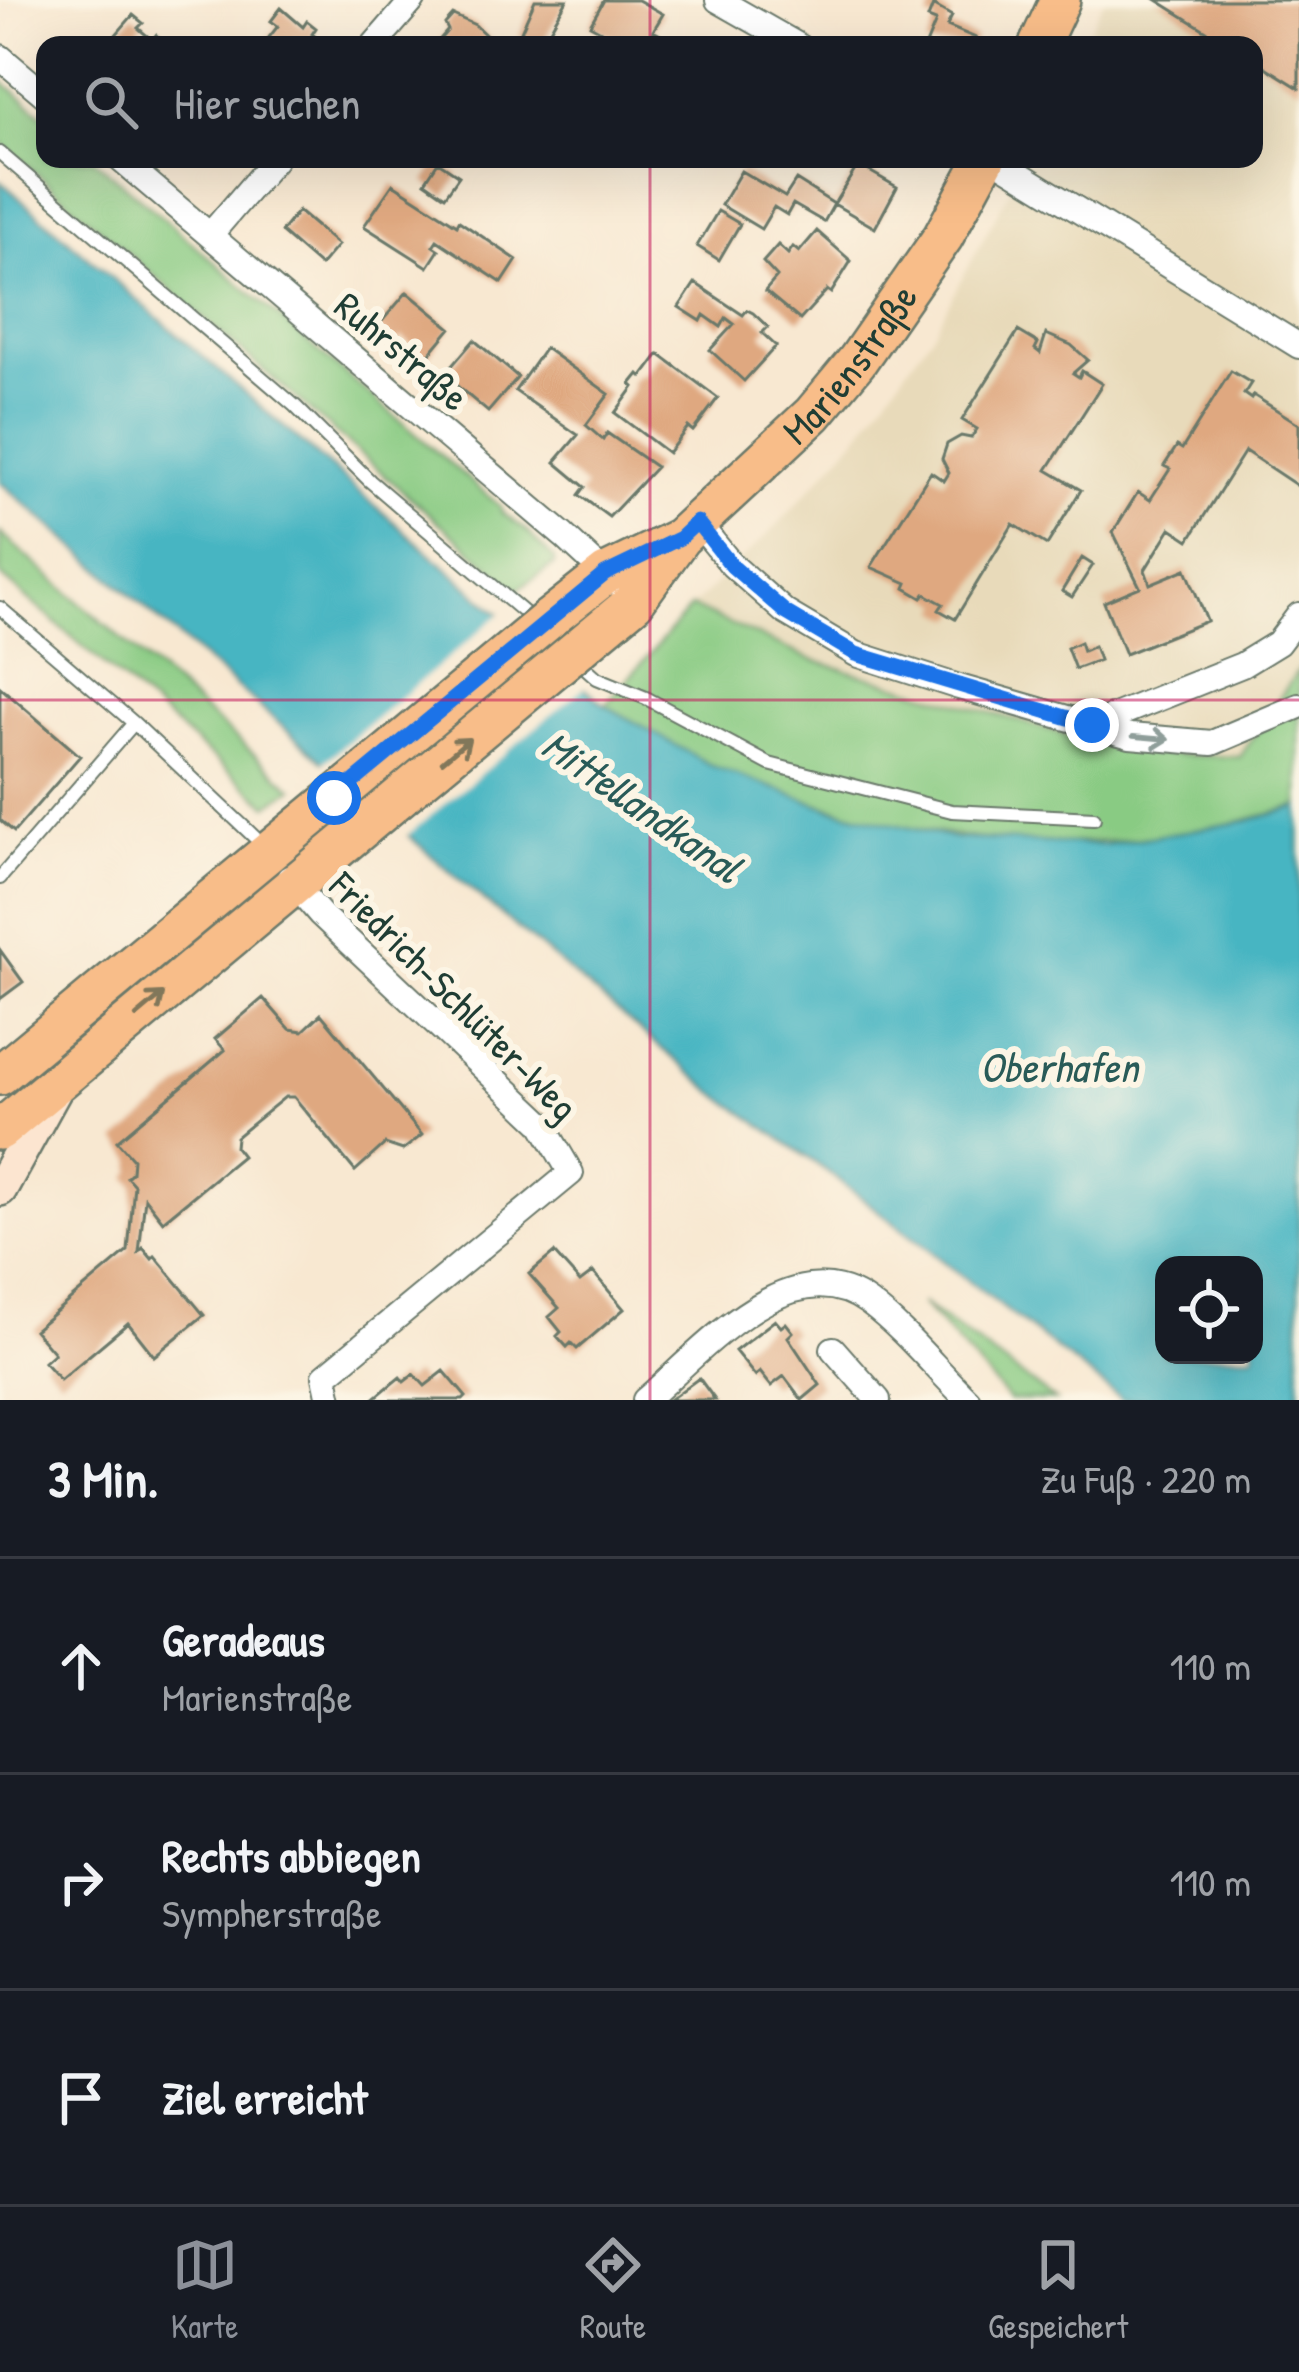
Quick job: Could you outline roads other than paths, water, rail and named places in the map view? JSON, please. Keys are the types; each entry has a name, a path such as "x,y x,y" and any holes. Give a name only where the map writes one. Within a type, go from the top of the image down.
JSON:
{"main road":[{"path":"1043,36 1060,0"},
{"name":"Marienstraße","path":"0,1076 334,798 559,635 634,602 689,530 813,414 856,361 944,237 980,168"},
{"name":"Marienstraße","path":"0,1130 366,825 559,635 605,574 689,530"},
{"path":"0,1189 61,1079"}],"street":[{"path":"382,36 412,0"},
{"path":"718,0 781,36"},
{"path":"0,57 36,87"},
{"name":"Ruhrstraße","path":"131,168 634,602"},
{"path":"210,236 267,168"},
{"path":"1010,168 1299,346"},
{"path":"689,530 785,612 856,654 1130,736 1212,742 1299,706"},
{"path":"1092,725 1242,665 1278,643 1299,615"},
{"path":"269,852 294,885"},
{"name":"Friedrich-Schlüter-Weg","path":"294,885 541,1122 571,1173 326,1376 331,1400"},
{"path":"645,1400 758,1304 795,1287 831,1288 867,1301 968,1400"},
{"path":"833,1349 878,1400"}],"lane":[{"path":"0,153 295,406 370,482 559,635 597,678 646,698 770,764 952,811 1094,818"},
{"path":"0,608 134,723 269,852"},
{"path":"0,878 134,723"}],"water":[{"name":"Oberhafen","path":"0,181 605,705 712,766 832,809 952,838 1104,845 1247,821 1299,807 1299,1400 1122,1400 828,1172 714,1092 462,882 0,482"}],"water label":[{"name":"Mittellandkanal","path":"642,806"}]}
